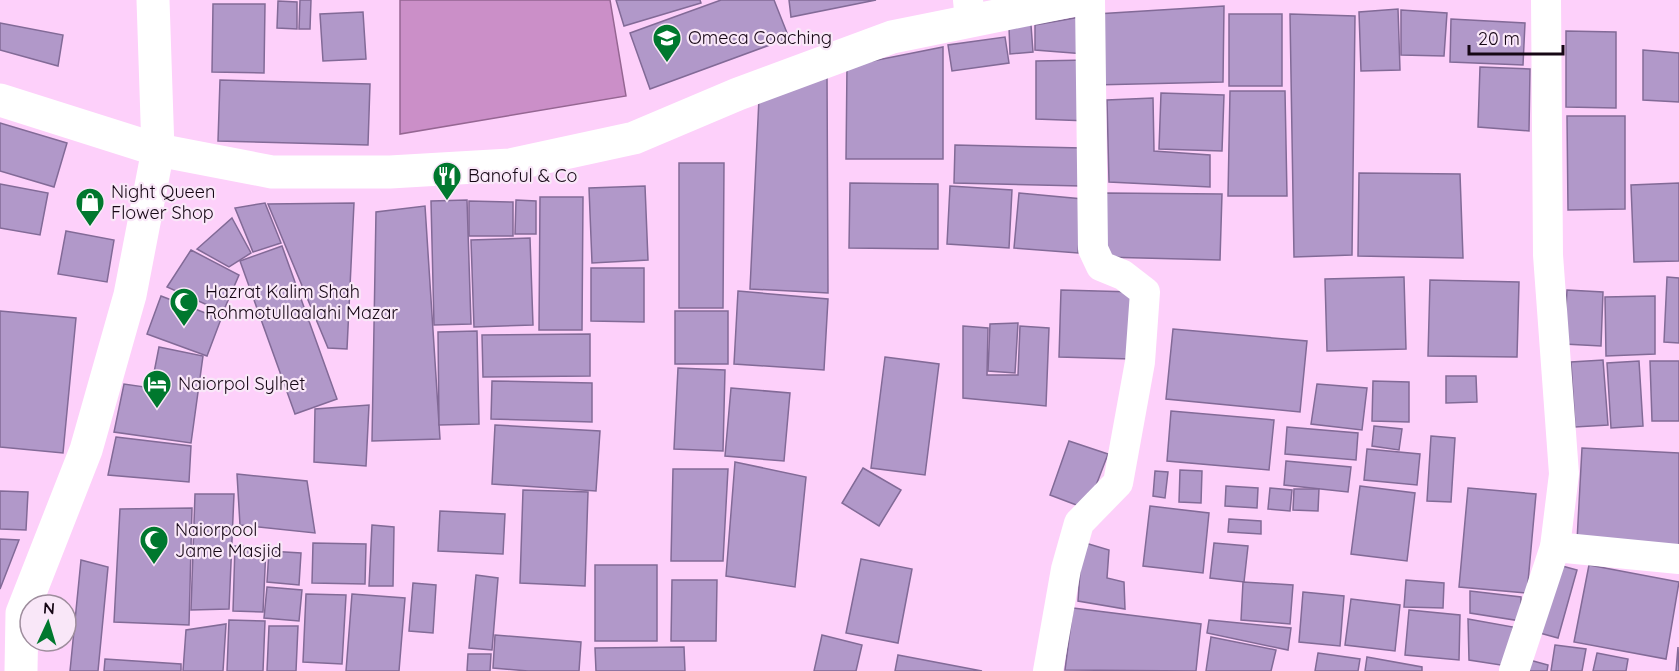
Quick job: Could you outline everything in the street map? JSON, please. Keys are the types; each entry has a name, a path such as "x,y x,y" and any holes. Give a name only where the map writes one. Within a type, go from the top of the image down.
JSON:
{"main road":[{"path":"21,671 11,621 86,450 130,295 158,150 153,0"},
{"path":"0,100 158,150 272,172 390,172 510,165 634,138 738,94 969,11 1075,0"}],"street":[{"path":"1048,671 1066,569 1079,523 1118,483 1140,362 1145,292 1123,276 1101,266 1094,249 1090,0"},
{"path":"1514,671 1555,547 1564,474 1548,255 1546,0"},
{"path":"1555,547 1679,559"}],"shaded area":[{"path":"400,0 610,0 626,96 400,134"}],"building":[{"path":"300,0 311,0 310,29 299,29"},
{"path":"616,0 700,0 701,3 624,26"},
{"path":"721,0 774,0 789,38 650,89 630,33"},
{"path":"789,0 876,0 791,17"},
{"path":"278,1 297,2 297,29 277,28"},
{"path":"213,4 265,4 264,73 212,72"},
{"path":"1224,6 1223,82 1093,85 1096,14"},
{"path":"1398,9 1400,70 1361,71 1359,12"},
{"path":"1401,10 1447,13 1444,56 1401,55"},
{"path":"363,12 366,59 323,61 320,14"},
{"path":"1229,14 1282,14 1282,86 1229,86"},
{"path":"1290,14 1355,16 1352,255 1294,257"},
{"path":"1086,16 1085,54 1035,50 1035,25"},
{"path":"1451,19 1525,23 1523,65 1450,62"},
{"path":"0,23 63,35 58,66 0,50"},
{"path":"1031,25 1033,52 1010,54 1009,27"},
{"path":"1566,31 1616,32 1616,108 1566,107"},
{"path":"1005,37 1009,63 952,71 948,45"},
{"path":"943,47 943,159 846,159 847,66"},
{"path":"1643,50 1679,53 1679,102 1643,100"},
{"path":"1088,60 1089,121 1036,119 1036,61"},
{"path":"1480,67 1530,69 1529,131 1478,127"},
{"path":"827,72 828,293 750,289 759,98"},
{"path":"220,80 370,84 368,145 218,141"},
{"path":"1230,91 1285,91 1287,196 1228,196"},
{"path":"1161,93 1224,95 1222,151 1159,149"},
{"path":"1153,98 1154,151 1210,155 1210,187 1109,182 1107,100"},
{"path":"1567,116 1625,116 1625,209 1568,210"},
{"path":"0,123 67,143 54,187 0,171"},
{"path":"955,145 1082,148 1081,186 954,183"},
{"path":"679,163 724,163 723,308 679,308"},
{"path":"1359,173 1460,174 1463,258 1358,256"},
{"path":"850,183 938,184 938,249 849,248"},
{"path":"1679,183 1679,261 1634,262 1631,185"},
{"path":"0,184 48,193 40,235 0,228"},
{"path":"645,186 648,260 592,263 589,188"},
{"path":"950,186 1012,190 1009,248 947,244"},
{"path":"1019,193 1083,199 1078,253 1014,248"},
{"path":"1106,193 1222,194 1220,260 1103,257"},
{"path":"540,197 583,197 582,330 539,330"},
{"path":"467,200 471,324 434,325 431,201"},
{"path":"516,200 536,201 536,234 515,234"},
{"path":"469,201 513,202 513,236 469,236"},
{"path":"265,203 281,243 253,252 235,208"},
{"path":"354,203 347,349 328,348 268,204"},
{"path":"425,206 440,439 372,441 376,212"},
{"path":"232,218 251,253 229,267 197,249"},
{"path":"66,231 114,240 107,282 58,274"},
{"path":"530,238 533,325 474,327 471,240"},
{"path":"282,246 337,399 295,414 240,261"},
{"path":"191,250 239,275 223,312 167,287"},
{"path":"591,268 644,268 644,322 591,321"},
{"path":"1404,277 1406,349 1327,351 1325,279"},
{"path":"1667,277 1679,278 1679,343 1664,342"},
{"path":"1430,280 1519,282 1517,357 1428,356"},
{"path":"1061,290 1134,292 1131,359 1059,357"},
{"path":"1567,290 1603,292 1601,346 1564,344"},
{"path":"738,291 828,299 824,370 734,364"},
{"name":"Hazrat Kalim Shah Rohmotullaalahi Mazar","path":"161,296 221,319 207,356 147,334"},
{"path":"1655,296 1655,354 1606,356 1605,297"},
{"path":"0,311 76,318 63,453 0,447"},
{"path":"675,311 728,311 728,364 675,364"},
{"path":"1018,323 1015,373 988,371 990,324"},
{"path":"963,326 988,328 987,375 1018,375 1020,326 1049,328 1046,406 963,398"},
{"path":"1173,329 1307,341 1300,412 1166,399"},
{"path":"477,331 479,424 439,425 438,332"},
{"path":"590,334 590,376 483,377 482,335"},
{"name":"Naiorpol Sylhet","path":"159,347 203,356 191,443 114,432 124,384 151,388"},
{"path":"885,357 939,364 925,475 871,468"},
{"path":"1603,360 1608,425 1575,427 1571,362"},
{"path":"1639,361 1643,426 1611,428 1607,363"},
{"path":"1650,361 1679,361 1679,421 1652,421"},
{"path":"678,368 725,370 723,451 674,449"},
{"path":"1446,376 1476,376 1477,402 1446,403"},
{"path":"492,381 592,383 592,422 491,419"},
{"path":"1373,381 1409,382 1409,422 1372,421"},
{"path":"1317,384 1367,388 1362,430 1311,424"},
{"path":"731,388 790,393 784,461 725,456"},
{"path":"369,405 366,466 314,462 315,409"},
{"path":"1171,411 1274,420 1269,470 1167,461"},
{"path":"495,425 600,431 596,491 492,484"},
{"path":"1374,426 1402,429 1399,450 1372,446"},
{"path":"1287,427 1358,433 1356,460 1285,454"},
{"path":"1431,436 1455,438 1451,502 1427,501"},
{"path":"116,437 191,446 189,482 108,475"},
{"path":"1069,441 1108,454 1087,509 1050,495"},
{"path":"1582,448 1679,453 1679,546 1577,541"},
{"path":"1367,449 1420,454 1417,485 1364,480"},
{"path":"1286,461 1351,467 1348,492 1284,485"},
{"path":"735,462 806,477 795,587 726,576"},
{"path":"863,468 901,490 879,526 842,503"},
{"path":"673,469 728,469 723,561 671,561"},
{"path":"1180,470 1202,471 1201,503 1179,502"},
{"path":"1155,471 1168,472 1165,498 1153,496"},
{"path":"237,474 307,481 315,533 240,525"},
{"path":"1226,486 1258,488 1257,508 1225,506"},
{"path":"1360,486 1415,493 1407,561 1351,554"},
{"path":"1270,488 1292,490 1290,511 1268,509"},
{"path":"1468,488 1536,494 1527,593 1459,587"},
{"path":"1294,489 1319,489 1318,511 1293,510"},
{"path":"523,490 588,492 585,586 520,583"},
{"path":"0,491 28,492 26,530 0,529"},
{"path":"195,494 234,494 229,609 191,610"},
{"path":"1150,506 1209,513 1203,573 1143,566"},
{"name":"Naiorpool Jame Masjid","path":"192,508 189,625 114,622 120,509"},
{"path":"440,511 505,514 503,554 438,551"},
{"path":"1229,519 1261,521 1261,534 1228,532"},
{"path":"372,525 394,527 393,586 369,586"},
{"path":"0,539 19,540 0,589"},
{"path":"1082,542 1109,550 1107,578 1124,582 1125,609 1078,601"},
{"path":"313,543 366,544 365,584 312,583"},
{"path":"1214,543 1248,546 1244,582 1210,578"},
{"path":"235,546 266,548 263,612 233,611"},
{"path":"269,551 301,553 299,585 267,582"},
{"path":"861,559 912,569 898,643 846,633"},
{"path":"81,560 108,567 98,671 70,671 72,653 78,653 78,593"},
{"path":"1555,564 1577,570 1558,638 1536,632"},
{"path":"595,565 657,565 657,641 595,641"},
{"path":"1589,565 1679,582 1666,659 1574,642"},
{"path":"476,575 498,578 492,650 469,648"},
{"path":"672,580 717,580 716,641 671,641"},
{"path":"1406,580 1444,583 1443,608 1404,607"},
{"path":"1243,582 1293,585 1290,624 1241,620"},
{"path":"413,583 436,585 433,633 409,631"},
{"path":"267,587 302,590 299,621 264,618"},
{"path":"1470,591 1521,597 1521,621 1470,613"},
{"path":"1303,592 1344,596 1340,646 1299,642"},
{"path":"306,594 346,595 342,664 303,662"},
{"path":"352,594 405,598 399,671 346,671"},
{"path":"1351,599 1400,605 1395,651 1345,645"},
{"path":"1073,608 1201,624 1196,671 1065,670"},
{"path":"1409,610 1460,615 1459,660 1405,655"},
{"path":"1468,619 1513,627 1507,666 1469,660"},
{"path":"229,620 265,621 263,671 227,671"},
{"path":"1209,620 1291,628 1288,650 1207,633"},
{"path":"226,624 223,671 183,671 186,630"},
{"path":"269,626 298,626 296,671 267,671"},
{"path":"495,635 581,642 579,671 493,668"},
{"path":"822,635 862,645 856,671 814,671"},
{"path":"1211,637 1276,650 1271,671 1206,671"},
{"path":"1555,645 1586,649 1582,671 1551,671"},
{"path":"684,647 685,671 596,671 595,648"},
{"path":"1678,647 1679,671 1676,671"},
{"path":"1318,653 1360,659 1358,671 1315,671"},
{"path":"1597,653 1628,659 1626,671 1593,671"},
{"path":"468,654 491,654 490,671 467,671"},
{"path":"898,655 982,671 895,671"},
{"path":"1367,657 1422,667 1422,671 1365,671"},
{"path":"105,659 181,664 181,671 104,671"},
{"path":"1526,659 1548,665 1547,671 1523,671"}],"place":[{"name":"Omeca Coaching","path":"667,64"},
{"name":"Banoful & Co","path":"447,202"},
{"name":"Night Queen Flower Shop","path":"90,228"},
{"name":"Hazrat Kalim Shah Rohmotullaalahi Mazar","path":"184,328"},
{"name":"Naiorpol Sylhet","path":"157,410"},
{"name":"Naiorpool Jame Masjid","path":"154,566"}]}
